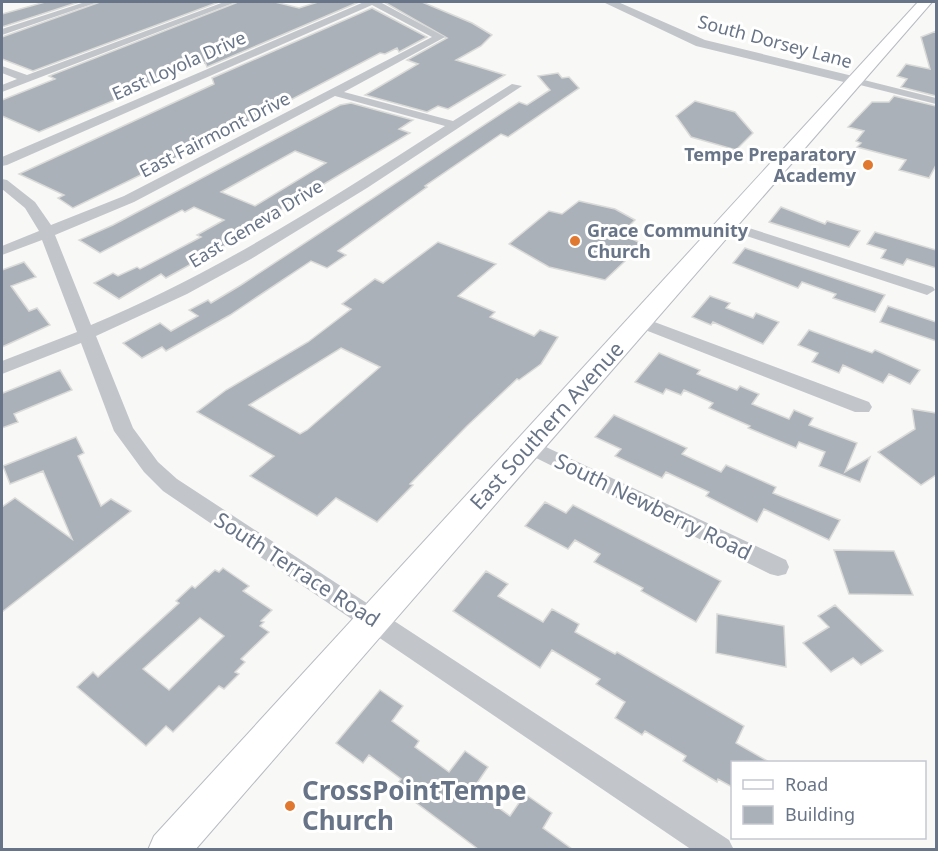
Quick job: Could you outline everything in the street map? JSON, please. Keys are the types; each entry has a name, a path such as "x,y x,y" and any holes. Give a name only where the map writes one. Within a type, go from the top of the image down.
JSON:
{"main road":[{"name":"East Southern Avenue","path":"168,849 925,2"}],"street":[{"path":"2,32 93,2"},
{"path":"2,89 231,2"},
{"name":"East Fairmont Drive","path":"2,251 129,199 440,37 373,2"},
{"name":"East Loyola Drive","path":"2,162 373,2"},
{"name":"South Dorsey Lane","path":"609,2 701,43 936,101"},
{"path":"2,69 26,79"},
{"name":"East Geneva Drive","path":"2,368 85,335 181,290 254,250 516,86"},
{"path":"335,93 455,125"},
{"name":"South Terrace Road","path":"2,183 30,205 48,234 114,413 136,450 151,467 170,484 226,525 719,849"},
{"path":"727,225 927,290"},
{"path":"641,322 862,407"},
{"name":"South Newberry Road","path":"529,446 778,567"}],"building":[{"path":"45,2 79,2 2,27 2,14"},
{"path":"100,2 219,2 33,71 2,59 2,37"},
{"path":"238,2 275,2 299,8 318,2 359,2 207,67 205,62 39,132 2,116 2,100 55,79 49,76"},
{"path":"384,2 422,2 472,23 492,35 481,46 456,60 505,75 448,109 438,106 427,112 365,95 418,64 407,60 447,38"},
{"path":"372,8 427,37 399,52 397,48 385,54 380,53 235,129 73,208 58,198 64,195 19,174 214,84 212,78"},
{"path":"936,31 936,96 901,87 907,79 897,76 906,64 930,69 921,37"},
{"path":"558,73 562,78 569,77 579,88 508,137 501,134 425,186 427,187 338,251 346,255 327,268 311,261 230,315 166,351 162,347 142,358 123,343 160,323 171,331 198,316 189,310 208,300 211,303 241,285 519,102 527,105 550,90 538,76"},
{"path":"894,96 936,106 936,165 929,178 899,170 906,160 857,147 861,143 856,141 864,131 848,127 872,102 889,102"},
{"path":"695,101 735,112 753,133 736,150 691,137 676,116"},
{"path":"351,103 413,120 399,129 410,133 260,222 262,223 240,237 166,278 161,274 119,299 94,283 113,273 118,276 137,267 140,269 201,237 197,235 224,220 194,207 185,212 182,210 100,253 79,240 113,225 340,105","holes":["295,151 326,163 255,206 221,192"]},
{"name":"Grace Community Church","path":"579,201 615,209 635,220 630,225 639,230 630,238 643,244 605,280 549,267 509,244 549,211 562,214"},
{"path":"781,207 825,224 827,221 860,231 849,247 769,222"},
{"path":"875,232 936,250 936,268 907,259 903,265 881,258 886,250 867,244"},
{"path":"438,242 496,264 458,296 495,312 490,317 534,336 540,330 558,337 541,364 519,380 517,379 467,426 410,484 413,485 377,522 336,498 317,516 250,476 274,456 197,412 226,390 308,342 351,309 342,304 375,279 383,283","holes":["341,348 380,367 300,434 249,405"]},
{"path":"745,248 885,295 875,312 833,298 836,294 802,282 798,288 733,263"},
{"path":"24,262 36,277 11,286 29,311 37,308 50,325 2,347 2,270"},
{"path":"710,296 730,303 726,308 753,318 756,313 779,322 763,344 713,322 711,325 692,317"},
{"path":"888,306 936,322 936,341 880,322"},
{"path":"809,330 872,353 875,350 920,370 910,384 889,374 883,383 843,365 839,373 812,362 818,353 798,345"},
{"path":"659,353 700,370 697,374 737,390 740,386 759,394 752,404 789,419 794,410 813,418 809,425 857,443 845,472 870,457 860,482 819,466 825,452 799,442 796,448 748,428 750,426 709,408 713,403 684,390 681,395 666,389 663,394 635,382"},
{"path":"60,370 72,390 14,414 18,422 2,428 2,390 3,393"},
{"path":"912,409 936,413 936,475 921,485 878,452 915,429"},
{"path":"614,415 687,448 682,454 721,472 726,465 776,487 773,493 840,520 829,540 764,509 757,522 706,496 709,492 666,472 662,478 615,456 621,449 595,437"},
{"path":"76,437 84,453 78,456 101,506 111,499 131,511 2,612 2,507 15,498 72,539 43,471 10,484 3,466"},
{"path":"545,502 566,513 573,505 721,581 696,622 641,591 643,588 594,562 600,554 575,540 568,549 525,526"},
{"path":"834,550 894,551 913,595 849,594"},
{"path":"223,568 249,586 243,591 272,610 261,621 264,622 260,626 269,632 241,659 245,662 235,672 239,674 224,689 219,686 173,732 166,726 146,746 77,687 93,672 98,677 179,603 176,601 192,586 195,588 215,570 219,572","holes":["200,618 224,636 169,690 143,669"]},
{"path":"486,571 508,584 498,596 543,622 552,609 579,624 575,632 615,654 617,652 744,726 736,743 767,761 731,761 731,786 718,779 717,782 683,761 686,756 645,731 642,735 615,718 625,702 596,684 600,679 552,650 540,668 453,611"},
{"path":"835,605 883,651 861,665 853,658 831,672 803,643 829,627 818,616"},
{"path":"717,614 784,626 786,667 716,653"},
{"path":"380,690 403,706 392,721 419,741 415,747 449,772 465,751 488,767 473,789 510,816 525,794 552,813 543,828 572,849 478,849 395,787 401,779 369,755 363,763 336,743"}],"place":[{"name":"Tempe Preparatory Academy","path":"868,165"},
{"name":"Grace Community Church","path":"575,241"},
{"name":"CrossPointTempe Church","path":"290,806"}]}
